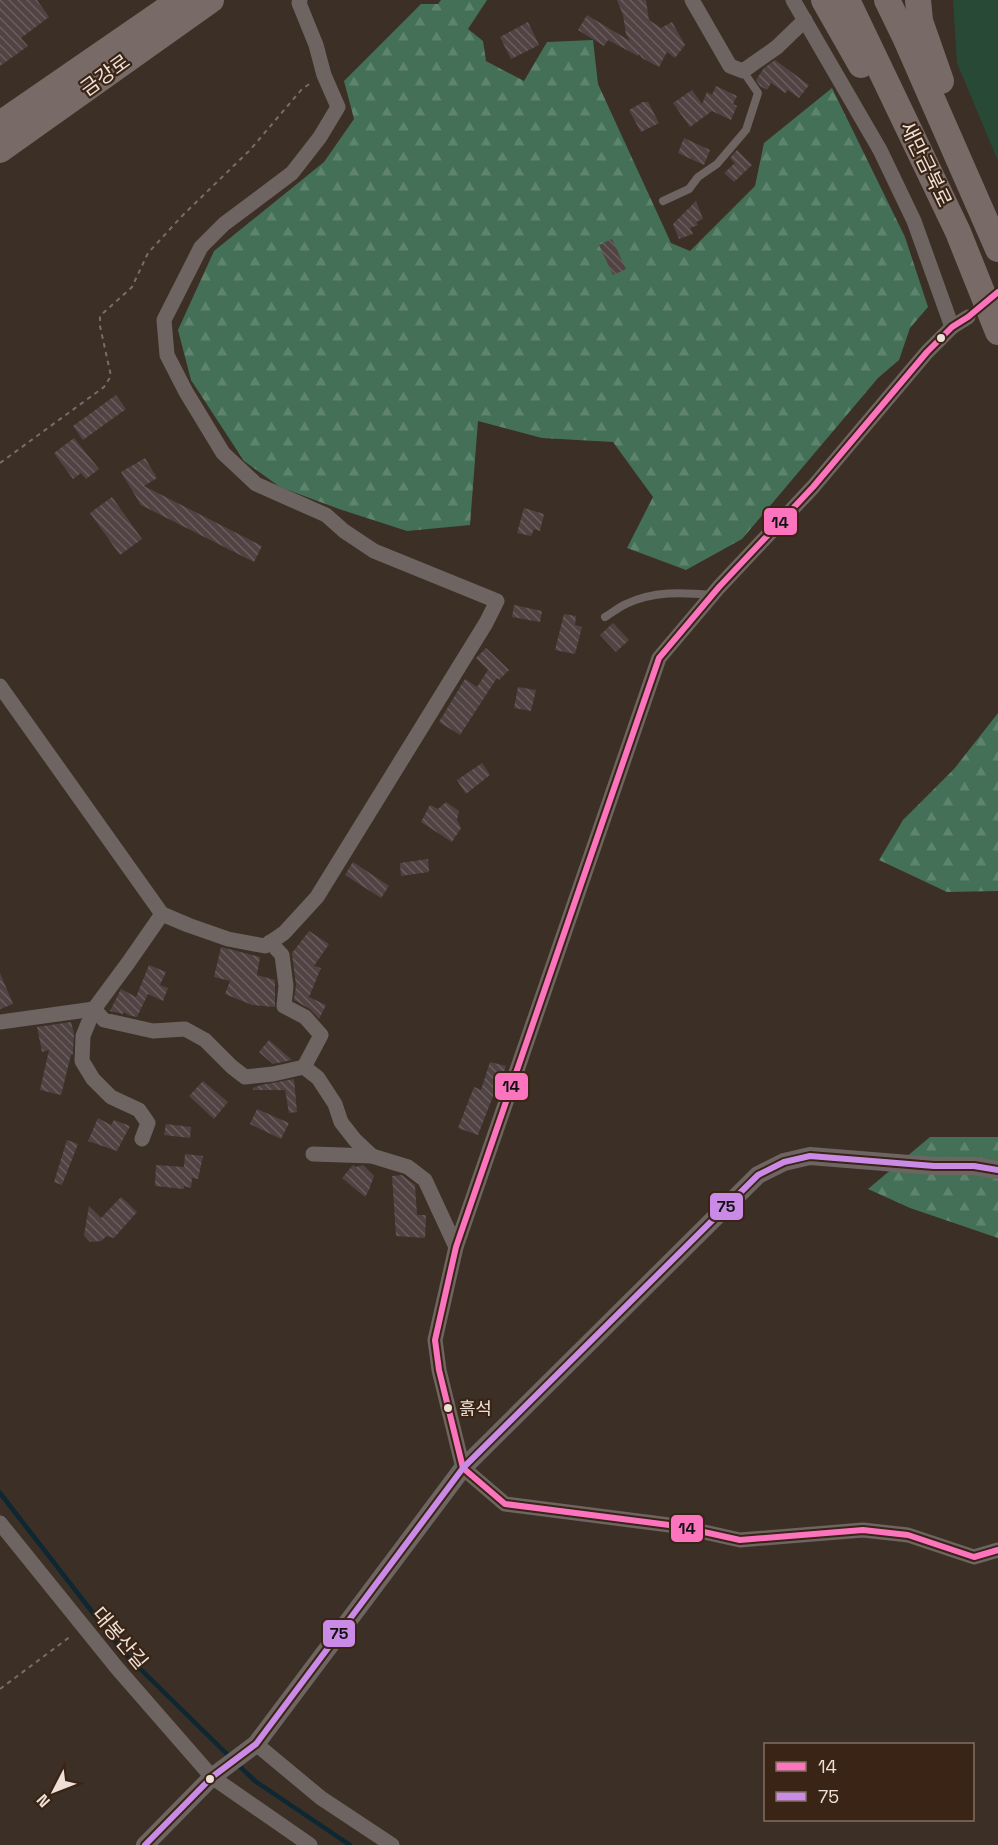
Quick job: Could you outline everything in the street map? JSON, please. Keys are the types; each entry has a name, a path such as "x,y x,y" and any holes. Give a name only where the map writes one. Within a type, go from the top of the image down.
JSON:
{"highway":[{"name":"금강로","path":"0,124 180,0"},
{"name":"금강로","path":"0,150 211,0"},
{"path":"824,0 958,232"},
{"name":"새만금북로","path":"847,0 958,232 998,332"},
{"name":"새만금북로","path":"887,0 998,249"},
{"path":"918,0 920,21 998,243"}],"street":[{"path":"0,686 162,914 188,926 228,939 266,946 284,933 317,897 486,623 497,600 374,551 344,531 327,515 256,484 224,453 186,392 167,355 164,320 201,247 224,224 292,173 320,137 338,107 324,75 316,45 299,3 300,0"},
{"path":"693,0 730,66 743,71 777,47 805,20"},
{"path":"793,0 880,150 914,221 952,327"},
{"path":"968,317 952,327 927,352 813,487 712,595 659,658 456,1247 435,1340 438,1370 463,1468 505,1504 677,1526 740,1540 863,1530 908,1535 974,1557 993,1555"},
{"path":"142,1139 148,1123 139,1110 111,1097 93,1079 82,1061 83,1036 94,1009 162,914"},
{"path":"94,1009 104,1020 153,1031 185,1029 205,1040 245,1077 304,1067 321,1035 305,1017 284,1006 286,986 282,954 270,942"},
{"path":"0,1022 94,1009"},
{"path":"304,1067 318,1078 335,1104 341,1122 372,1156"},
{"path":"313,1154 372,1156 408,1167 425,1180 456,1247"},
{"path":"149,1843 216,1774 249,1749 463,1468 758,1175 783,1162 810,1156 934,1166 974,1166 998,1170"},
{"name":"대봉산길","path":"0,1523 83,1627 216,1774 310,1845"},
{"path":"249,1749 392,1845"}],"lane":[{"path":"663,201 689,189 698,177 717,164 746,130 758,93 743,71"},
{"path":"605,617 625,604 656,594 682,592 712,595"}],"path":[{"path":"0,463 104,387 111,376 100,327 100,316 132,287 148,253 183,215 250,150 302,89 324,75"},
{"path":"0,1689 83,1627"}],"green space":[{"path":"441,0 487,0 468,29 483,41 486,61 524,81 547,42 593,40 598,84 671,243 690,251 755,186 764,143 832,88 905,237 928,307 910,328 899,360 878,378 742,539 686,570 627,548 653,497 613,442 542,438 478,421 470,525 407,531 280,487 244,461 191,380 178,330 214,251 324,162 354,119 344,81 421,4 438,4"},
{"path":"953,0 998,0 998,161 957,63"},
{"path":"998,713 998,891 947,892 879,860 903,820 954,769"},
{"path":"930,1137 998,1137 998,1238 910,1208 868,1189"}],"building":[{"path":"0,0 37,0 49,17 21,38 28,46 0,66"},
{"path":"617,0 646,0 649,20 661,28 672,22 685,45 675,58 667,52 659,67 639,54 638,56 608,40 604,46 578,30 587,15 630,41"},
{"path":"528,22 539,45 511,59 500,37"},
{"path":"775,60 809,85 799,98 788,90 785,93 771,83 767,90 756,80 764,68"},
{"path":"716,86 737,96 733,104 737,106 731,120 712,111 690,127 673,103 692,90 702,104 707,92 712,95"},
{"path":"643,102 648,102 659,123 641,132 629,110"},
{"path":"684,138 710,150 704,165 678,153"},
{"path":"737,150 752,165 734,182 724,173 735,163 730,158"},
{"path":"696,201 703,219 696,222 698,225 690,228 693,234 679,239 673,224"},
{"path":"612,239 626,269 613,275 599,245"},
{"path":"116,395 126,409 83,440 73,426"},
{"path":"74,438 99,469 86,479 81,473 73,479 54,453"},
{"path":"145,458 157,478 144,486 262,546 254,562 141,505 121,472"},
{"path":"112,497 142,539 120,555 90,513"},
{"path":"524,508 544,514 540,531 534,529 531,536 517,533"},
{"path":"514,605 542,611 540,622 512,617"},
{"path":"564,614 576,616 575,625 582,627 575,654 555,650"},
{"path":"613,623 629,640 616,652 600,635"},
{"path":"486,648 509,670 499,680 497,678 460,735 439,722 465,679 477,687 488,670 476,658"},
{"path":"518,687 536,690 531,711 514,708"},
{"path":"482,763 490,775 466,794 457,780"},
{"path":"446,802 459,811 457,820 461,828 452,842 421,822 430,805 438,809"},
{"path":"428,859 429,872 401,876 400,863"},
{"path":"353,862 389,886 381,898 345,875"},
{"path":"309,931 329,944 314,966 321,968 309,997 326,1005 319,1019 310,1009 294,1000 296,985 292,953"},
{"path":"221,947 260,957 257,975 275,980 275,1007 252,1005 225,994 230,981 214,977"},
{"path":"149,965 166,972 160,985 168,988 163,1001 148,994 137,1017 124,1012 123,1014 110,1011 121,989 136,997"},
{"path":"0,973 13,1004 0,1009"},
{"path":"71,1022 74,1033 73,1054 61,1095 40,1090 49,1050 42,1052 37,1027"},
{"path":"269,1040 292,1060 273,1064 259,1052"},
{"path":"490,1062 506,1066 498,1092 495,1091 478,1135 458,1128 474,1087 481,1090"},
{"path":"294,1079 297,1112 289,1113 285,1090 253,1090 261,1085"},
{"path":"203,1081 228,1102 214,1119 189,1096"},
{"path":"257,1109 289,1123 281,1139 250,1124"},
{"path":"98,1118 111,1125 114,1120 130,1126 117,1151 88,1141"},
{"path":"166,1124 191,1127 190,1138 164,1135"},
{"path":"67,1140 78,1144 62,1185 54,1182"},
{"path":"185,1154 203,1156 198,1179 192,1178 191,1188 155,1186 156,1165 184,1167"},
{"path":"353,1165 356,1167 363,1165 374,1176 365,1197 342,1178"},
{"path":"402,1175 415,1185 417,1215 426,1215 425,1238 396,1236 392,1176"},
{"path":"121,1197 137,1212 114,1238 107,1236 101,1241 90,1242 84,1235 89,1206 101,1218"}],"waterway":[{"path":"0,1493 124,1653 230,1757"},
{"path":"236,1763 255,1781 350,1845"}],"transit line":[{"name":"14","path":"998,292 952,327 927,352 813,487 719,587 659,658 456,1247 435,1340 439,1370 463,1468 505,1504 677,1526 740,1540 863,1530 908,1535 974,1557 998,1550"},
{"name":"75","path":"145,1845 212,1777 256,1744 463,1468 758,1175 784,1162 810,1156 934,1166 974,1166 998,1170"}],"place":[{"name":"흙석","path":"448,1408"}]}
